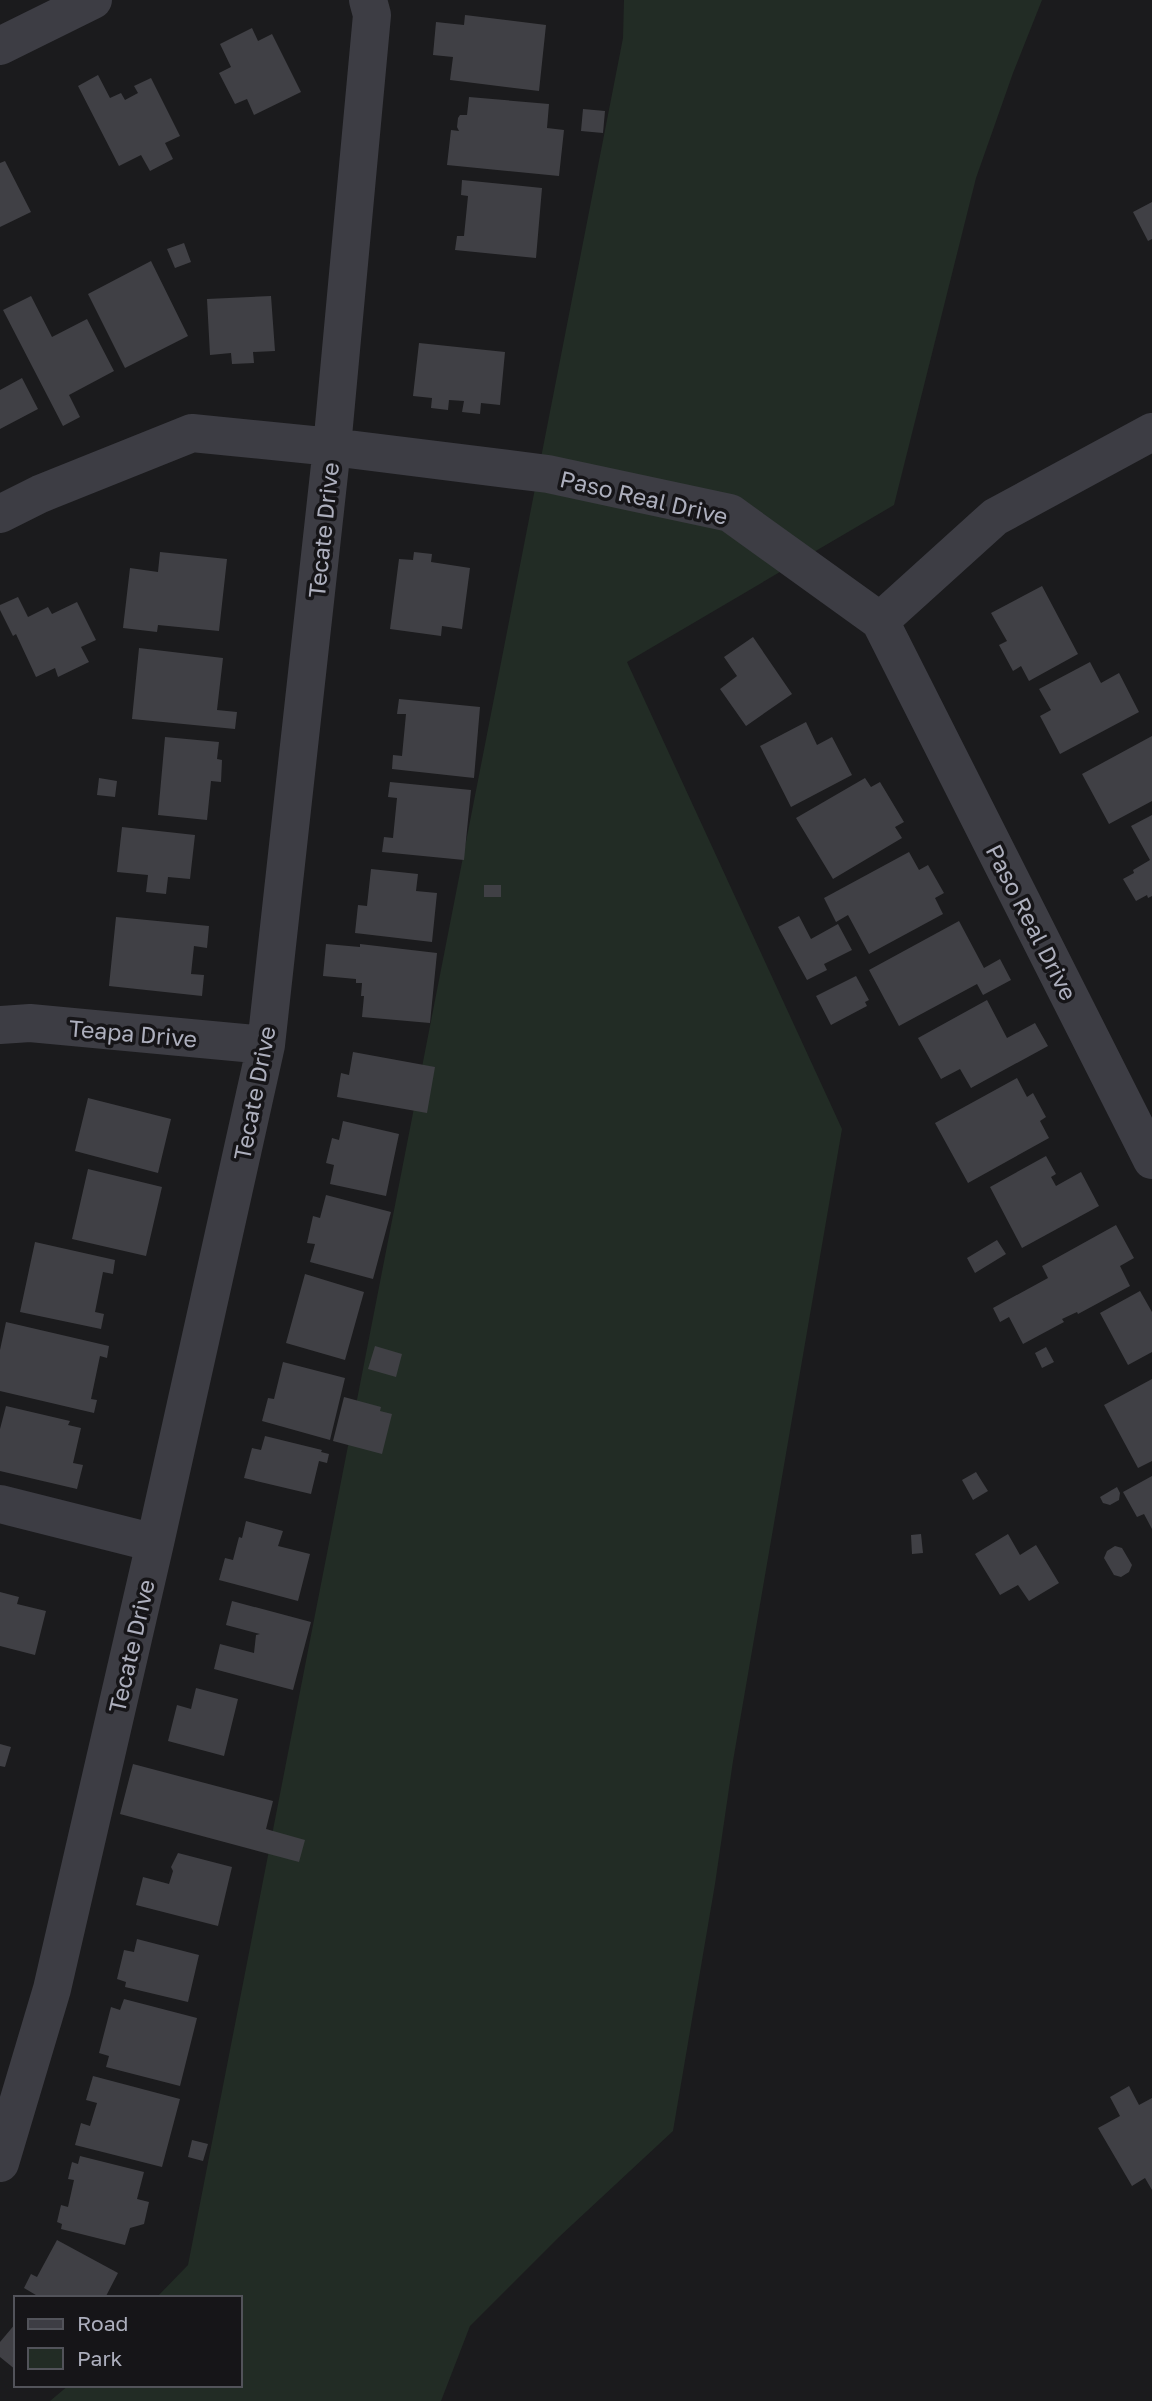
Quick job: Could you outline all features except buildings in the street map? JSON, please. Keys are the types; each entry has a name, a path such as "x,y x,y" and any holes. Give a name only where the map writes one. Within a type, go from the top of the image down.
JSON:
{"street":[{"path":"0,46 93,0"},
{"name":"Tecate Drive","path":"0,2163 52,1989 266,1045 332,447 373,15 368,0"},
{"path":"880,621 995,517 1152,432"},
{"name":"Paso Real Drive","path":"0,514 40,494 192,433 332,447 548,474 730,513 880,621 1152,1160"},
{"name":"Teapa Drive","path":"0,1025 30,1023 266,1045"},
{"path":"0,1504 155,1544"}],"green space":[{"path":"624,0 1042,0 976,178 894,505 627,662 842,1129 733,1761 673,2131 559,2237 470,2326 441,2401 50,2401 67,2387 242,2387 242,2296 158,2296 188,2265 623,38"}]}
